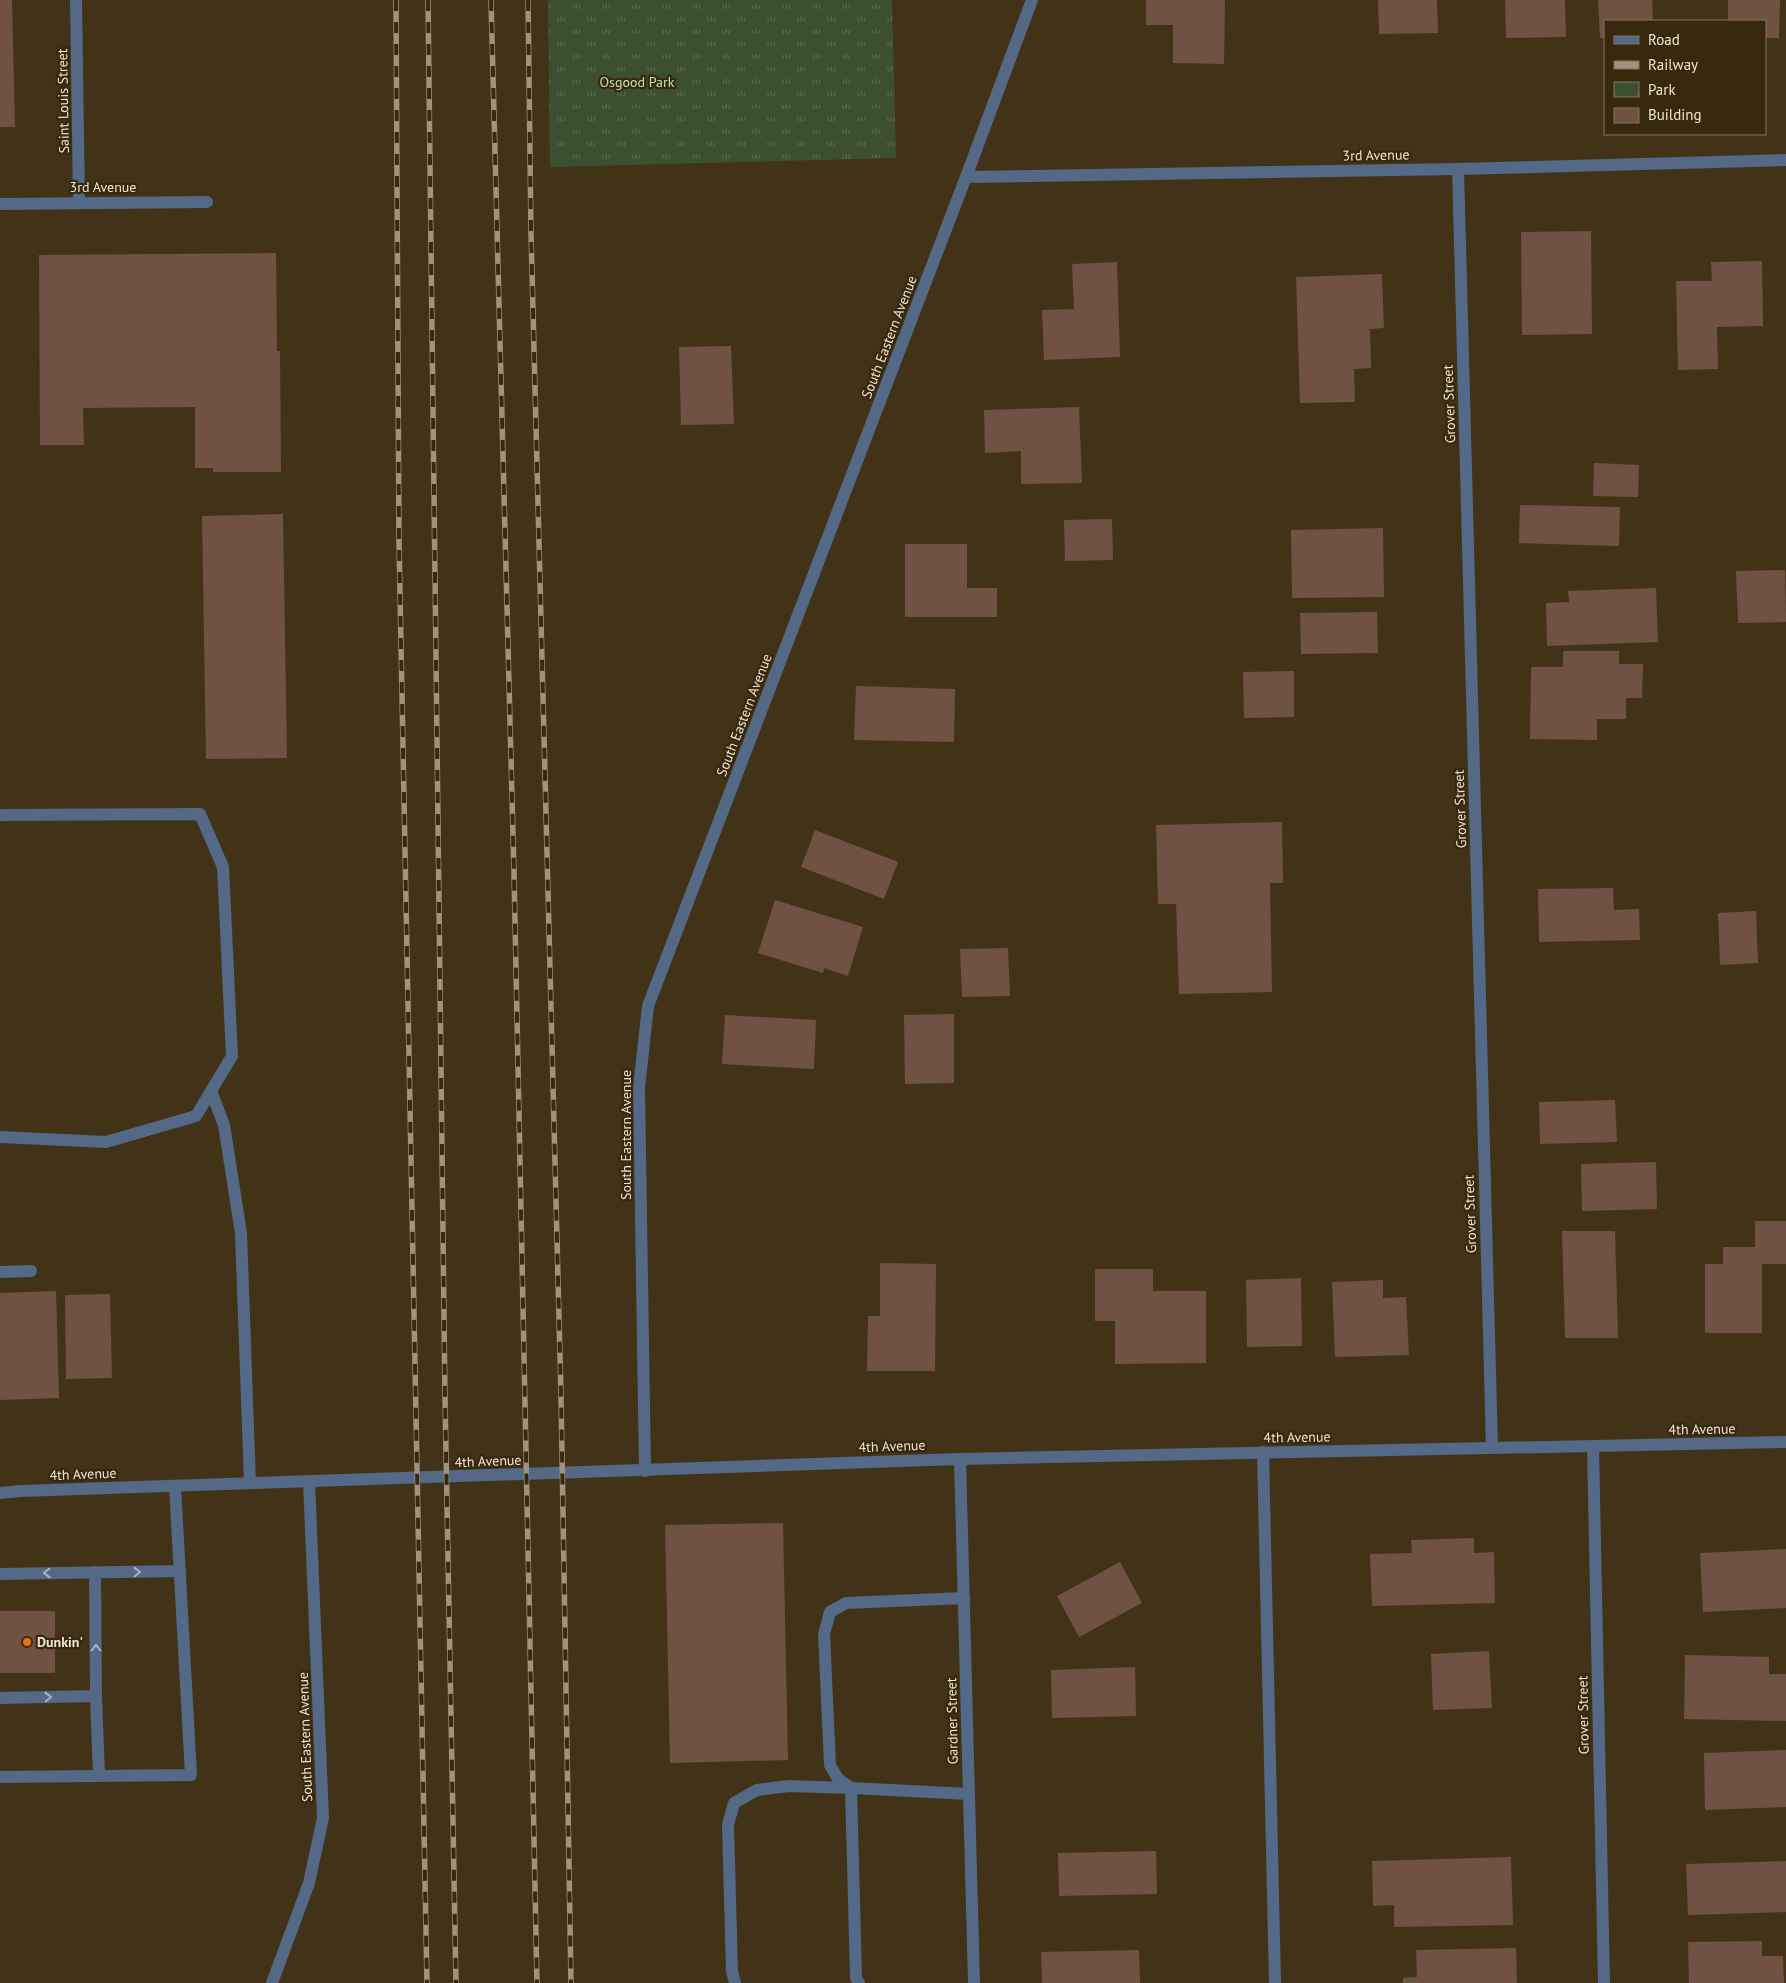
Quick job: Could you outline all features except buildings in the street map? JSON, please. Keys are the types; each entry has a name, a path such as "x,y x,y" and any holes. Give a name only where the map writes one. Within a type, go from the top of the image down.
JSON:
{"street":[{"name":"Saint Louis Street","path":"76,0 80,202"},
{"name":"South Eastern Avenue","path":"645,1471 639,1088 648,1006 1032,0"},
{"name":"3rd Avenue","path":"966,177 1786,160"},
{"name":"Grover Street","path":"1458,168 1492,1448"},
{"name":"3rd Avenue","path":"0,204 207,202"},
{"path":"0,815 200,814 223,867 232,1056 196,1116 106,1142 0,1137"},
{"path":"211,1091 224,1125 241,1233 250,1483"},
{"path":"0,1272 31,1271"},
{"name":"4th Avenue","path":"0,1493 20,1490 645,1471 960,1459 1786,1442"},
{"name":"Grover Street","path":"1593,1446 1604,1983"},
{"path":"1263,1452 1275,1983"},
{"name":"Gardner Street","path":"960,1459 974,1983"},
{"name":"South Eastern Avenue","path":"272,1983 309,1883 323,1818 309,1481"},
{"path":"0,1777 191,1774 175,1486"},
{"path":"0,1574 180,1571"},
{"path":"95,1572 99,1775"},
{"path":"851,1788 838,1780 830,1765 824,1634 830,1612 846,1603 964,1598"},
{"path":"0,1698 96,1696"},
{"path":"735,1983 732,1971 728,1825 734,1803 757,1790 789,1786 969,1794"},
{"path":"851,1788 856,1978 859,1983"}],"green space":[{"name":"Osgood Park","path":"548,0 892,0 896,158 550,167"}],"railway":[{"path":"396,0 399,541 427,1983"},
{"path":"428,0 445,1398 456,1983"},
{"path":"491,0 514,873 537,1983"},
{"path":"528,0 531,233 561,1395 571,1983"}],"place":[{"name":"Dunkin'","path":"27,1642"}]}
